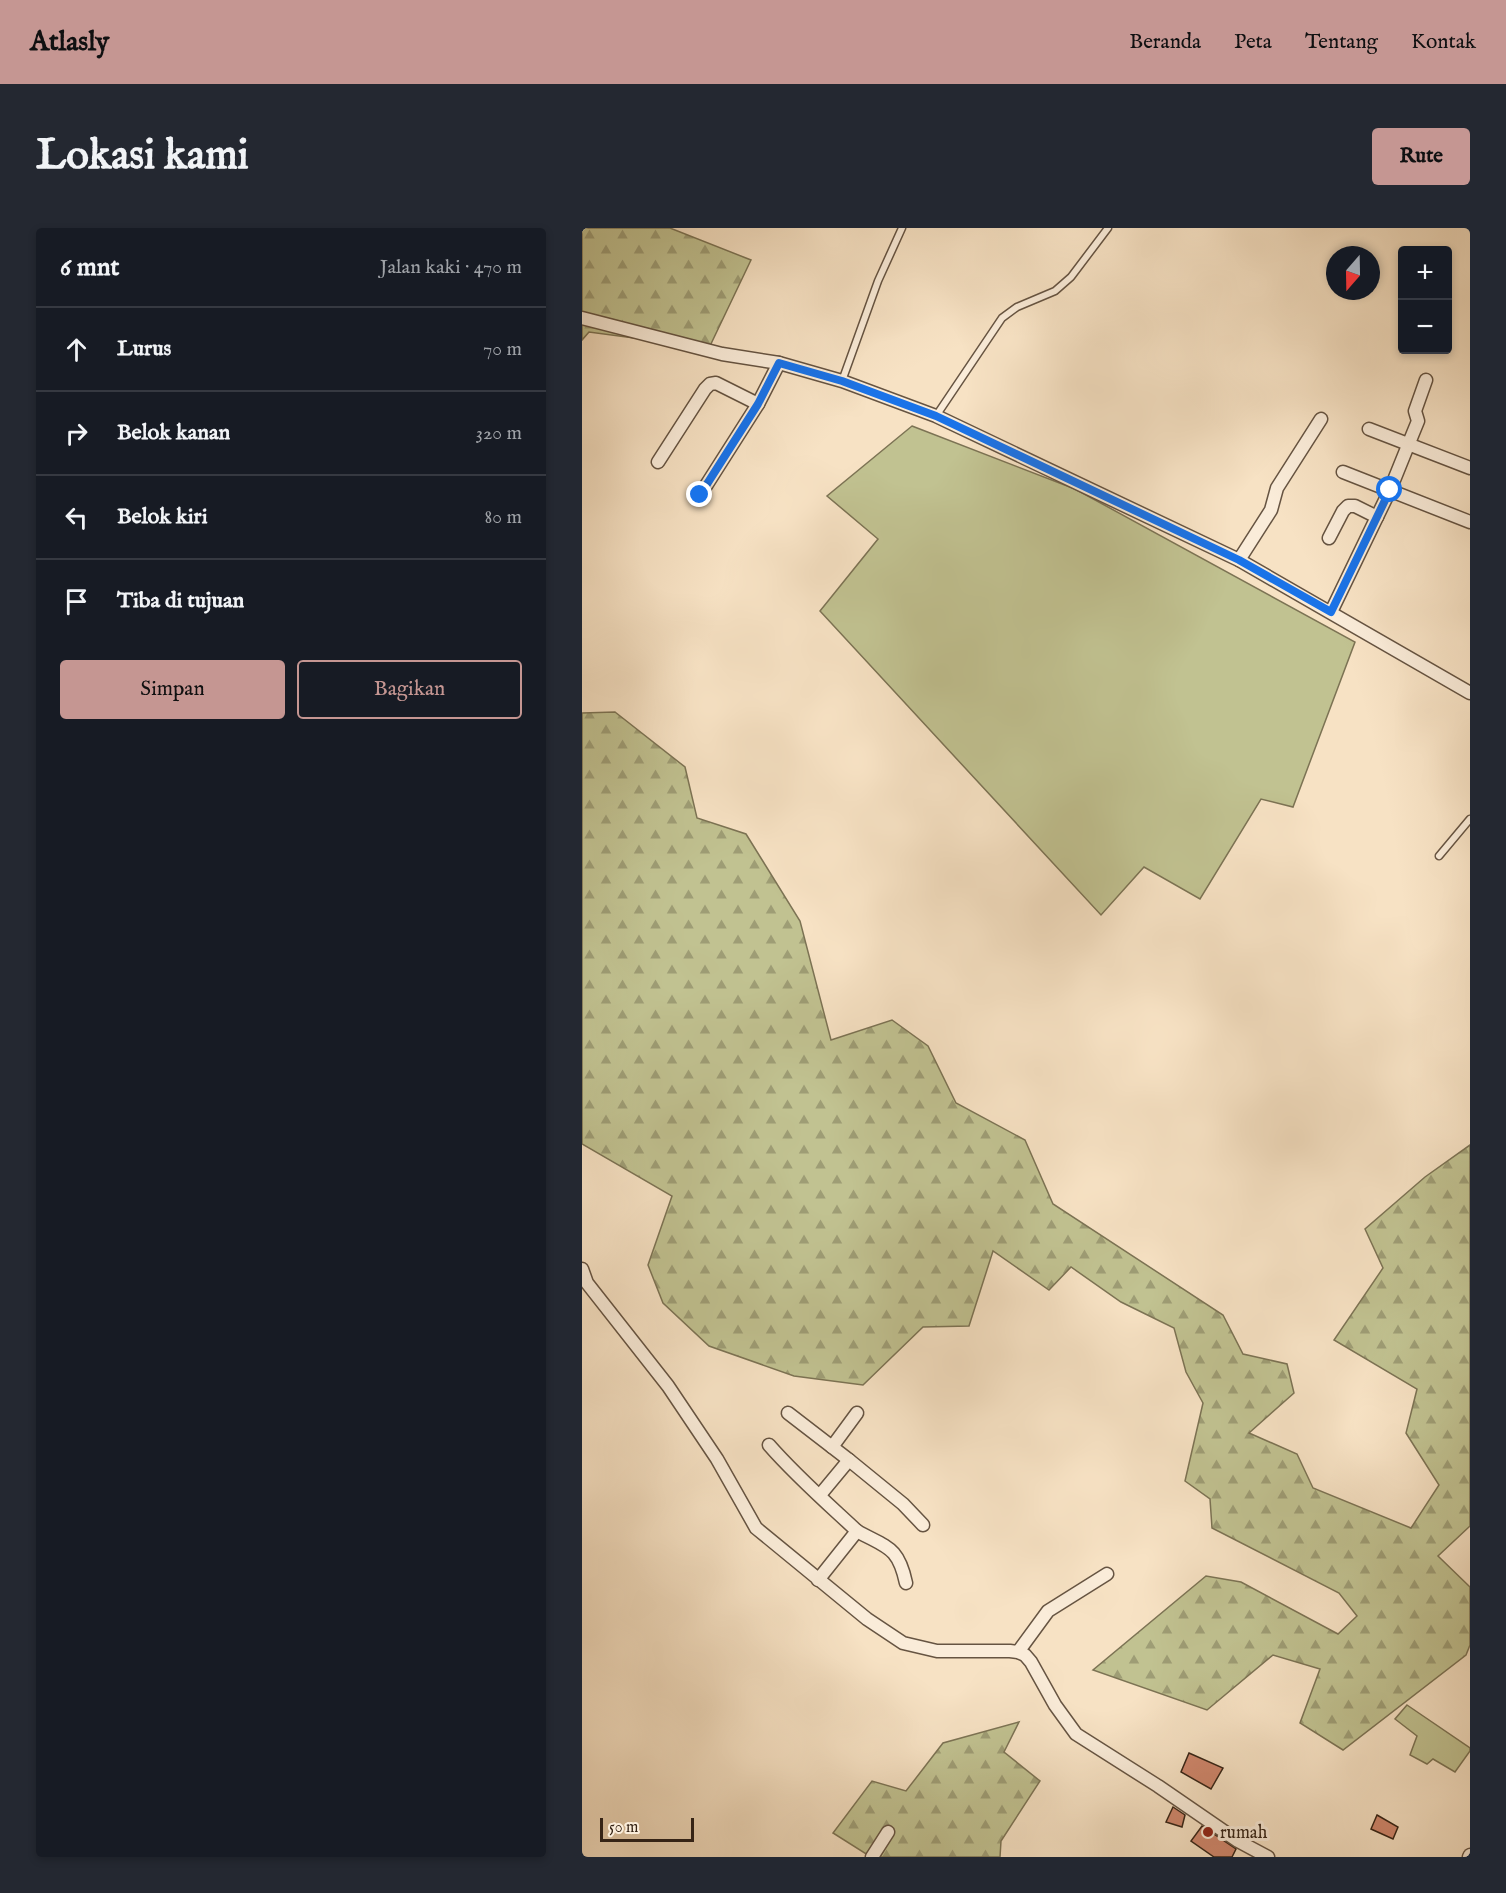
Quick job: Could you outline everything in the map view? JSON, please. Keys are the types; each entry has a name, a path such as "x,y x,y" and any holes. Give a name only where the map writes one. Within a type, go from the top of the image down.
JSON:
{"street":[{"path":"582,318 722,354 779,363 842,381 936,416 1239,560 1470,693"},
{"path":"700,495 758,404 779,363"},
{"path":"1331,612 1390,490 1418,421 1415,411 1426,380"},
{"path":"658,462 710,384 716,383 758,404"},
{"path":"1239,560 1271,510 1276,488 1321,419"},
{"path":"1369,429 1470,468"},
{"path":"1342,472 1470,522"},
{"path":"1329,538 1348,506 1355,506 1377,517"},
{"path":"582,1269 587,1283 668,1386 711,1450 756,1528 867,1619 903,1643 937,1651 1018,1652 1025,1655 1055,1705 1076,1734 1158,1786 1238,1841 1268,1857"},
{"path":"788,1413 903,1503 923,1525"},
{"path":"832,1447 857,1413"},
{"path":"770,1445 796,1476 820,1495 857,1531 896,1553 902,1563 906,1583"},
{"path":"820,1495 849,1460"},
{"path":"818,1580 857,1531"},
{"path":"1018,1652 1048,1611 1107,1574"},
{"path":"872,1857 888,1833"}],"lane":[{"path":"842,381 879,281 902,228"},
{"path":"936,416 1002,318 1017,307 1055,291 1071,277 1108,228"},
{"path":"1439,856 1470,819"}],"green space":[{"path":"582,228 670,228 751,260 709,348 589,332 582,340"},
{"path":"912,426 1075,489 1355,642 1293,807 1261,799 1200,899 1144,867 1101,915 820,611 878,539 827,496"},
{"path":"615,712 685,767 697,818 746,834 800,921 831,1040 892,1020 928,1046 956,1103 1025,1140 1053,1204 1223,1315 1243,1354 1287,1364 1294,1393 1249,1433 1297,1454 1313,1488 1411,1528 1439,1485 1406,1433 1417,1389 1334,1340 1383,1268 1365,1229 1425,1177 1470,1145 1470,1526 1438,1556 1470,1587 1470,1645 1466,1655 1343,1750 1300,1723 1320,1669 1273,1655 1207,1710 1093,1670 1206,1576 1241,1582 1338,1634 1357,1616 1339,1593 1212,1528 1210,1499 1185,1481 1203,1403 1186,1372 1174,1328 1121,1302 1071,1267 1049,1290 993,1251 969,1326 923,1327 863,1385 794,1376 709,1346 663,1303 648,1265 672,1196 582,1144 582,713"},
{"path":"1407,1705 1470,1748 1455,1772 1433,1759 1427,1764 1410,1755 1417,1736 1395,1719"},
{"path":"1019,1722 1004,1752 1040,1781 1001,1841 1000,1857 867,1857 868,1855 833,1833 872,1781 906,1791 943,1743"}],"building":[{"name":"rumah","path":"1189,1753 1223,1768 1211,1789 1181,1772"},
{"name":"rumah","path":"1173,1807 1185,1815 1182,1827 1166,1822"},
{"path":"1377,1815 1398,1827 1393,1839 1371,1829"},
{"name":"rumah","path":"1202,1826 1236,1849 1232,1857 1214,1857 1191,1841"}],"place":[{"name":"rumah","path":"1208,1832"}],"route":[{"path":"700,495 758,404 779,363 842,381 936,416 1239,560 1331,612 1390,490"}]}
